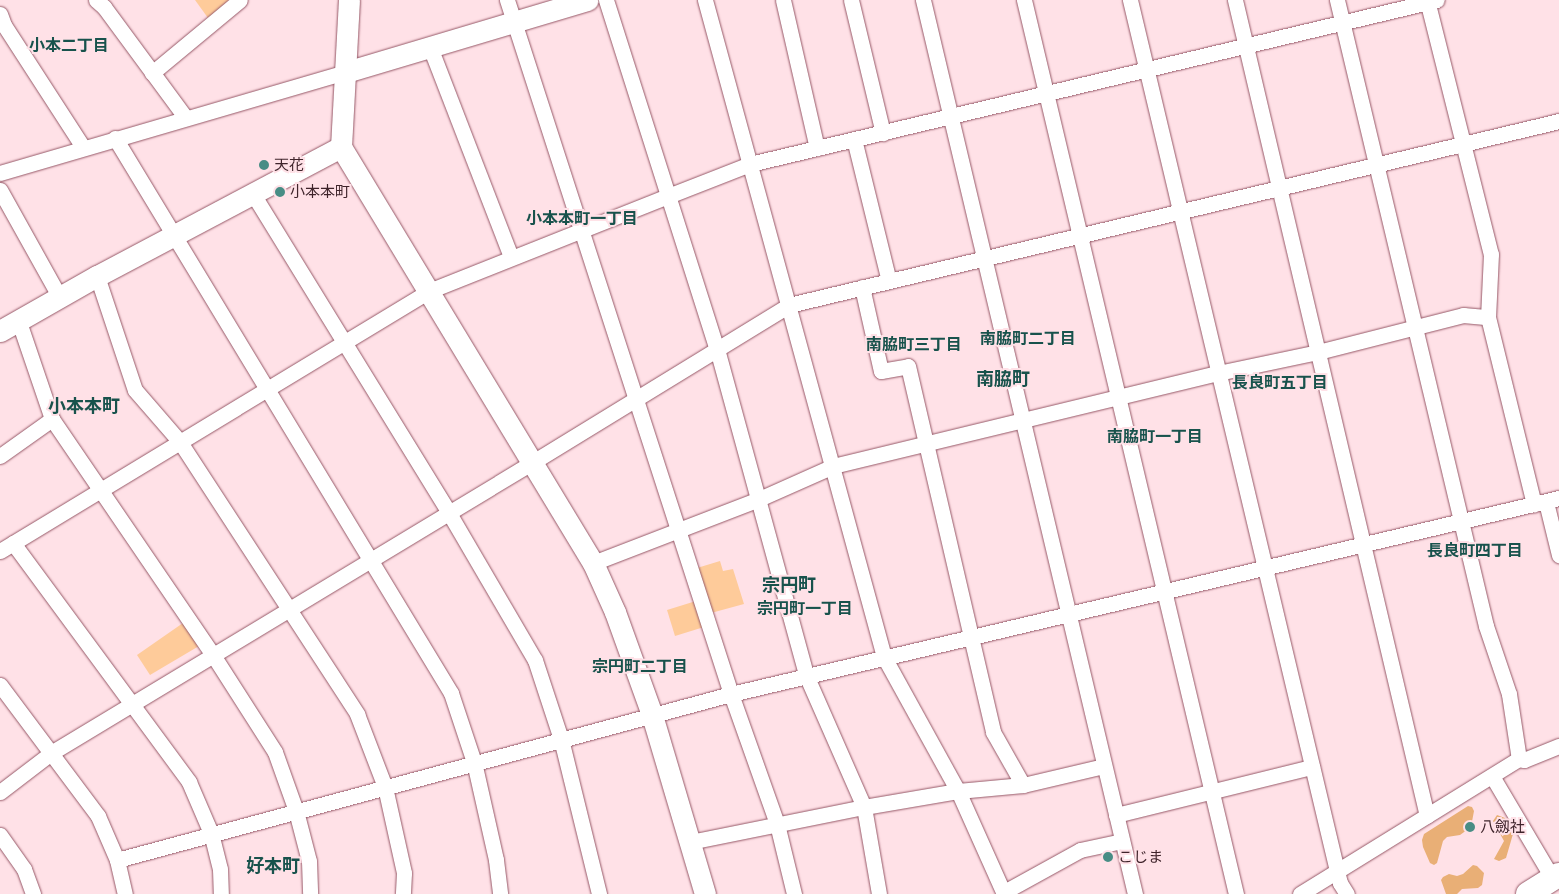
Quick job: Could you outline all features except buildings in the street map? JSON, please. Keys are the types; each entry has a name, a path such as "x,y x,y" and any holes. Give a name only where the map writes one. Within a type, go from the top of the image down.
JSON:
{"main road":[{"path":"1528,894 1556,877"}],"street":[{"path":"152,73 240,0"},
{"path":"349,0 341,147 593,563 615,612 652,715 705,894"},
{"path":"507,0 731,694 777,824 794,894"},
{"path":"0,173 587,0"},
{"path":"606,0 717,349 806,675 864,807 879,894"},
{"path":"705,0 834,466 884,657 958,791 1004,893 1080,850 1122,841"},
{"path":"783,0 817,148"},
{"path":"851,0 883,132"},
{"path":"923,0 1135,894"},
{"path":"1024,0 1236,894"},
{"path":"1130,0 1337,871 1340,883 1347,894"},
{"path":"1235,0 1365,544 1427,816"},
{"path":"1337,0 1460,523 1486,626 1509,694 1519,759"},
{"path":"221,894 220,869 211,833 190,782 132,704 6,547 429,291 750,164 1343,24 1431,1 1462,144 1491,254 1488,317 1546,502 1559,555"},
{"path":"105,2 152,73 185,118"},
{"path":"0,14 4,25 84,147"},
{"path":"430,46 511,257"},
{"path":"0,792 51,752 449,513 789,305 1559,121"},
{"path":"115,138 451,693 474,762 496,860 500,894"},
{"path":"854,139 889,281"},
{"path":"0,331 59,296 341,147"},
{"path":"0,190 59,296"},
{"path":"253,194 449,513 535,660 561,740 599,894"},
{"path":"97,276 135,390 180,442 358,714 385,787 404,872 403,894"},
{"path":"862,287 881,371 908,366 993,732 1023,785"},
{"path":"593,563 758,499 834,466 1218,373 1318,352 1463,315 1488,317"},
{"path":"18,319 52,419 213,655 275,752 296,811 309,861 310,894"},
{"path":"0,456 52,419"},
{"path":"117,860 474,762 806,675 1546,502"},
{"path":"0,685 98,816 117,860 125,894"},
{"path":"1300,894 1519,759 1524,760 1559,746"},
{"path":"690,842 864,807 958,791 1023,785 1104,766"},
{"path":"1116,815 1312,767"},
{"path":"1492,776 1556,877"},
{"path":"0,835 24,869 33,894"}],"shaded area":[{"path":"195,0 229,0 208,18"},
{"path":"720,561 723,571 733,569 744,604 711,613 697,568"},
{"path":"696,601 704,627 675,636 667,610"},
{"path":"183,623 199,646 150,675 137,655"},
{"path":"1468,806 1472,807 1474,811 1471,827 1460,835 1447,837 1443,841 1437,863 1434,865 1430,863 1423,847 1422,840 1424,834"},
{"path":"1497,815 1505,818 1513,834 1506,858 1499,861 1494,859 1504,841 1493,821"},
{"path":"1473,865 1477,866 1484,873 1482,885 1478,888 1462,889 1457,894 1446,894 1441,880 1443,877 1449,874 1457,876 1463,874"}],"place":[{"name":"天花","path":"264,165"},
{"name":"小本本町","path":"280,192"},
{"name":"八劔社","path":"1470,827"},
{"name":"こじま","path":"1108,857"}],"district":[{"name":"小本二丁目","path":"69,45"},
{"name":"小本本町一丁目","path":"582,218"},
{"name":"南脇町二丁目","path":"1028,338"},
{"name":"南脇町三丁目","path":"914,344"},
{"name":"南脇町","path":"1003,379"},
{"name":"長良町五丁目","path":"1280,382"},
{"name":"小本本町","path":"84,406"},
{"name":"南脇町一丁目","path":"1155,436"},
{"name":"長良町四丁目","path":"1475,550"},
{"name":"宗円町","path":"789,585"},
{"name":"宗円町一丁目","path":"805,608"},
{"name":"宗円町二丁目","path":"640,666"},
{"name":"好本町","path":"273,866"}]}
